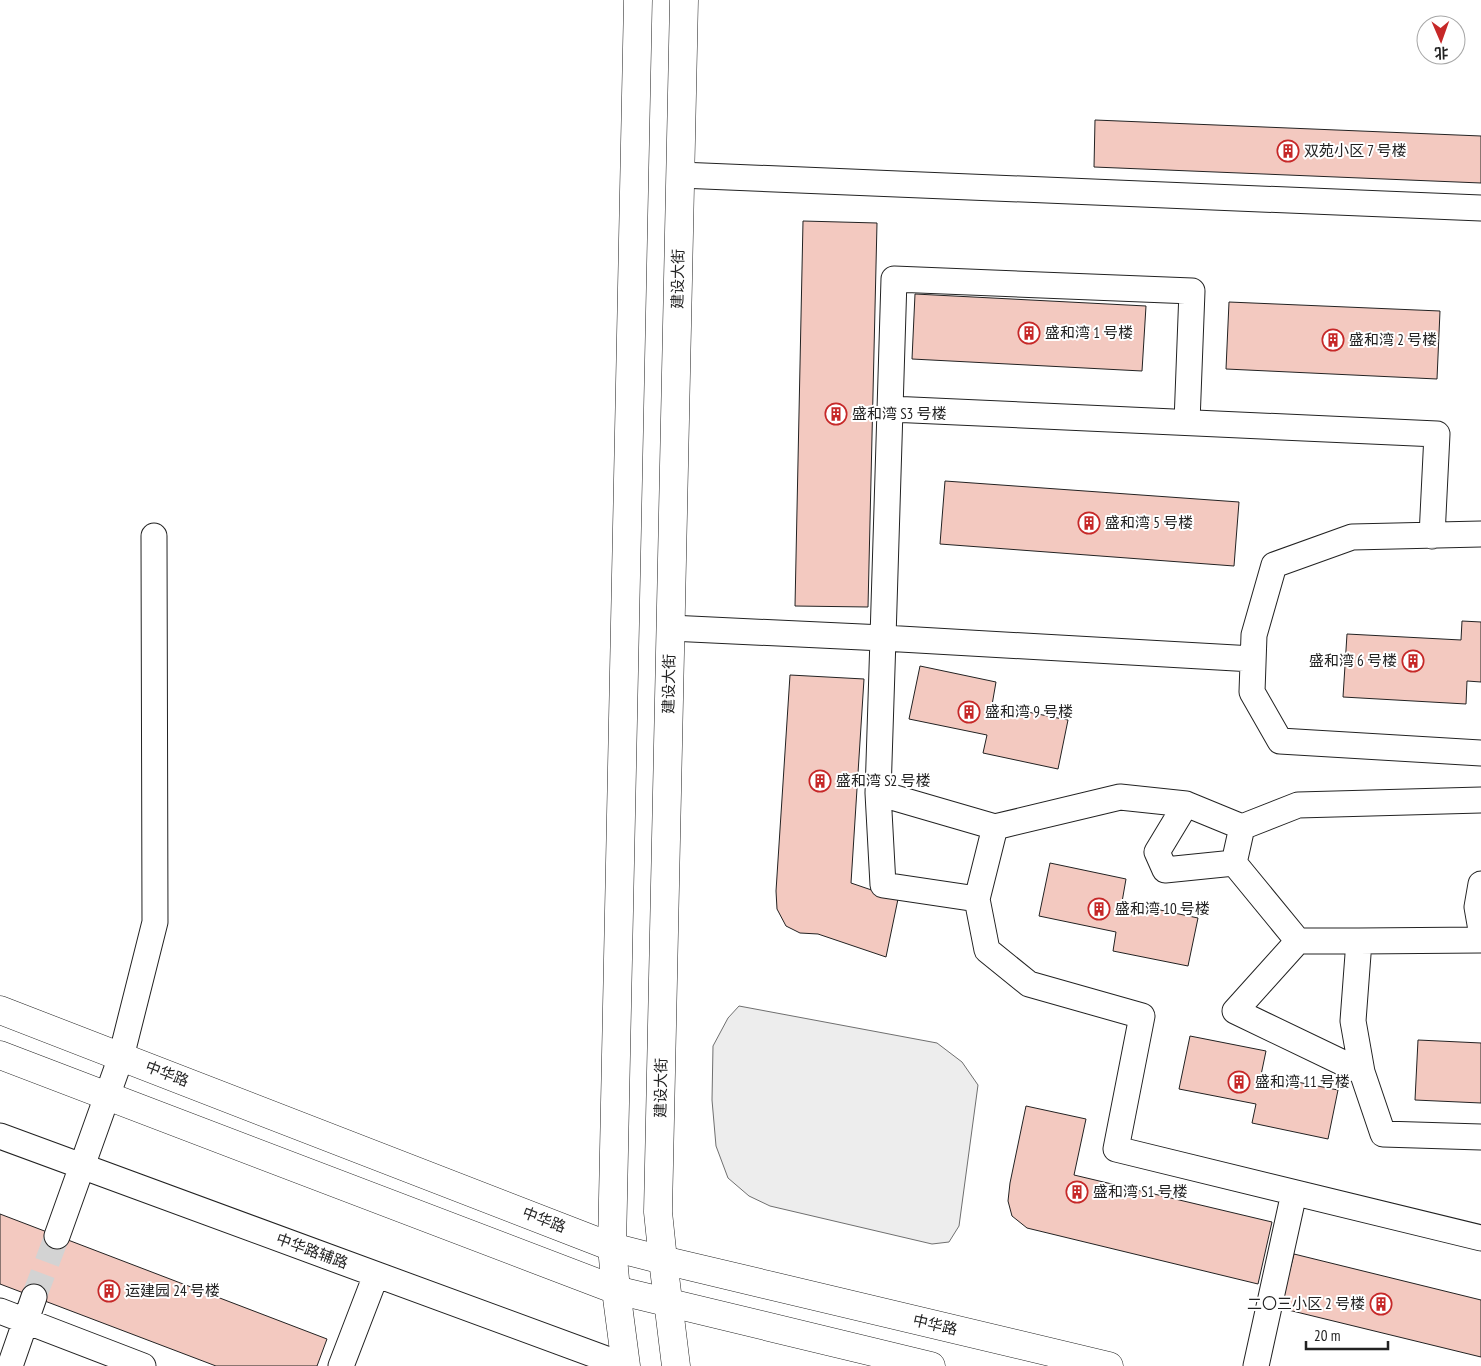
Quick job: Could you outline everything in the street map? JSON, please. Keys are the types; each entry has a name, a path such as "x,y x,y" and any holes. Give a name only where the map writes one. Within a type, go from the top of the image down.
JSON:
{"main road":[{"path":"625,1366 612,1247 638,0"},
{"name":"建设大街","path":"676,1366 667,1302 658,1212 684,0"},
{"name":"中华路","path":"0,1010 612,1247 1109,1366"},
{"path":"0,1055 616,1290 931,1366"}],"street":[{"path":"680,175 1481,208"},
{"path":"977,899 883,885 878,793 894,279 1192,291 1188,422"},
{"path":"890,409 1437,434 1432,536"},
{"path":"1481,534 1352,538 1274,565 1254,634 1252,692 1280,741 1481,753"},
{"path":"57,1236 121,1057 155,922 154,536"},
{"path":"670,628 1253,659"},
{"path":"878,793 995,827 1120,797 1186,804 1242,827 1298,805 1481,800"},
{"path":"1186,804 1157,852 1165,870 1234,863"},
{"path":"995,827 977,899 987,950 1029,984 1142,1016 1116,1149 1481,1238"},
{"path":"1234,863 1242,827"},
{"path":"1234,863 1298,941"},
{"path":"1481,884 1477,908 1481,930"},
{"path":"1362,1072 1235,1011 1298,941 1481,940"},
{"path":"1360,941 1353,1021 1362,1072 1384,1134 1481,1137"},
{"name":"中华路辅路","path":"0,1136 625,1366"},
{"path":"1256,1366 1294,1193"},
{"path":"341,1366 376,1275"},
{"path":"10,1366 34,1297"},
{"path":"0,1311 143,1366"}],"shaded area":[{"path":"739,1006 937,1043 962,1062 978,1085 959,1226 949,1242 932,1244 770,1206 749,1196 728,1178 716,1146 712,1100 713,1046 728,1018"}],"building":[{"name":"双苑小区 7 号楼","path":"1095,120 1481,136 1481,183 1094,167"},
{"name":"盛和湾 S3 号楼","path":"803,221 877,223 868,607 795,606"},
{"name":"盛和湾 1 号楼","path":"915,294 1146,306 1142,371 912,359"},
{"name":"盛和湾 2 号楼","path":"1229,302 1440,311 1437,379 1226,369"},
{"name":"盛和湾 5 号楼","path":"945,481 1239,502 1234,566 940,544"},
{"name":"盛和湾 6 号楼","path":"1462,621 1481,622 1481,682 1467,681 1466,704 1343,697 1347,634 1461,640"},
{"name":"盛和湾 9 号楼","path":"920,666 996,682 992,705 1068,720 1058,769 983,753 987,735 909,719"},
{"name":"盛和湾 S2 号楼","path":"790,675 864,679 851,883 898,899 886,957 818,934 800,933 786,926 777,909 776,891"},
{"name":"盛和湾 10 号楼","path":"1050,863 1126,879 1122,902 1198,918 1188,966 1113,951 1116,932 1039,916"},
{"name":"盛和湾 11 号楼","path":"1190,1036 1266,1051 1261,1075 1338,1090 1328,1139 1252,1123 1256,1104 1179,1089"},
{"path":"1418,1040 1481,1043 1481,1103 1415,1100"},
{"name":"盛和湾 S1 号楼","path":"1026,1106 1086,1119 1074,1175 1272,1222 1258,1284 1027,1228 1012,1216 1008,1201"},
{"name":"运建园 24 号楼","path":"0,1214 327,1339 317,1366 216,1366 0,1284"},
{"name":"二〇三小区 2 号楼","path":"1294,1254 1481,1300 1481,1357 1280,1308"}],"tunnel":[{"path":"34,1297 57,1236"}],"place":[{"name":"双苑小区 7 号楼","path":"1288,151"},
{"name":"盛和湾 1 号楼","path":"1029,333"},
{"name":"盛和湾 2 号楼","path":"1333,340"},
{"name":"盛和湾 S3 号楼","path":"836,414"},
{"name":"盛和湾 5 号楼","path":"1089,523"},
{"name":"盛和湾 6 号楼","path":"1413,661"},
{"name":"盛和湾 9 号楼","path":"969,712"},
{"name":"盛和湾 S2 号楼","path":"820,781"},
{"name":"盛和湾 10 号楼","path":"1099,909"},
{"name":"盛和湾 11 号楼","path":"1239,1082"},
{"name":"盛和湾 S1 号楼","path":"1077,1192"},
{"name":"运建园 24 号楼","path":"109,1291"},
{"name":"二〇三小区 2 号楼","path":"1381,1304"}]}
